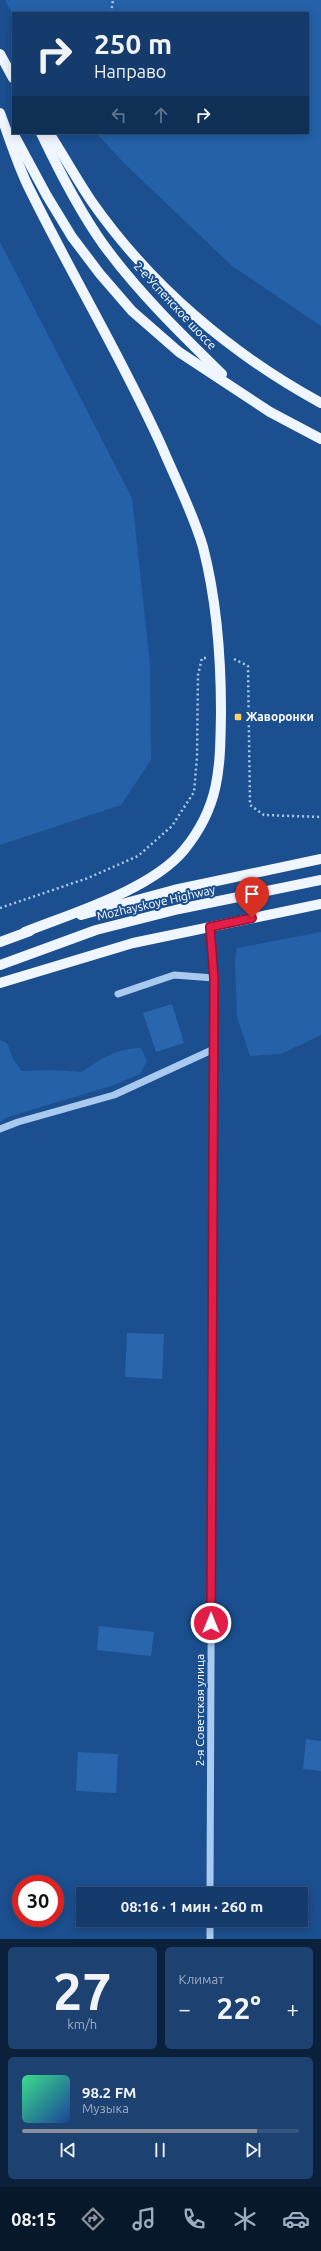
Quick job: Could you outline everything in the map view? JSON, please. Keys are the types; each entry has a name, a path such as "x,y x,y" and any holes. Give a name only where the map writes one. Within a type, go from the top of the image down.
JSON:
{"main road":[{"path":"0,54 12,76"},
{"name":"2-е Успенское шоссе","path":"0,108 12,131"},
{"path":"0,113 27,185 142,404 194,524 202,545 213,592 221,684 220,764 216,794 202,822 184,850 167,867 150,878 119,894 25,932"},
{"name":"2-е Успенское шоссе","path":"14,134 54,208 72,237 100,274 132,311 178,352 270,412 321,439"},
{"name":"2-е Успенское шоссе","path":"42,134 54,159 103,244 139,290 236,389"},
{"path":"49,134 100,212 141,263 173,296 209,328 255,363 321,403"},
{"name":"Mozhayskoye Highway","path":"0,942 25,932 174,890 321,859"},
{"name":"Mozhayskoye Highway","path":"0,965 96,930 179,909 321,880"},
{"path":"0,983 133,944 321,904"}],"street":[{"name":"2-я Советская улица","path":"210,927 214,978 210,1887"},
{"path":"118,994 174,975 214,978"},
{"path":"0,1129 18,1122 114,1095 214,1049"},
{"path":"210,1927 210,1939"}],"path":[{"path":"112,12 113,0"},
{"path":"228,657 248,666 250,805 264,815 321,817"},
{"path":"0,908 88,878 138,856 172,826 194,792 197,758 198,675 202,658 206,658"}],"shaded area":[{"path":"5,0 321,0 321,326 232,266 126,165 97,134 309,134 309,12 12,13"},
{"path":"0,242 132,498 150,664 151,760 121,805 0,845"},
{"path":"321,932 321,1035 281,1054 250,1056 237,1017 235,961 237,948"},
{"path":"0,1040 7,1043 13,1058 21,1071 51,1070 82,1072 109,1055 132,1048 141,1048 147,1061 140,1074 111,1086 8,1117 0,1122"}],"building":[{"path":"172,1004 184,1043 156,1052 143,1013"},
{"path":"127,1333 164,1334 162,1379 125,1377"},
{"path":"99,1626 154,1632 151,1656 97,1650"},
{"path":"306,1739 321,1741 321,1771 303,1769"},
{"path":"78,1752 118,1754 116,1793 76,1791"}],"place":[{"name":"Жаворонки","path":"238,717"}],"route":[{"path":"211,1623 214,978 210,927 252,918"}]}
